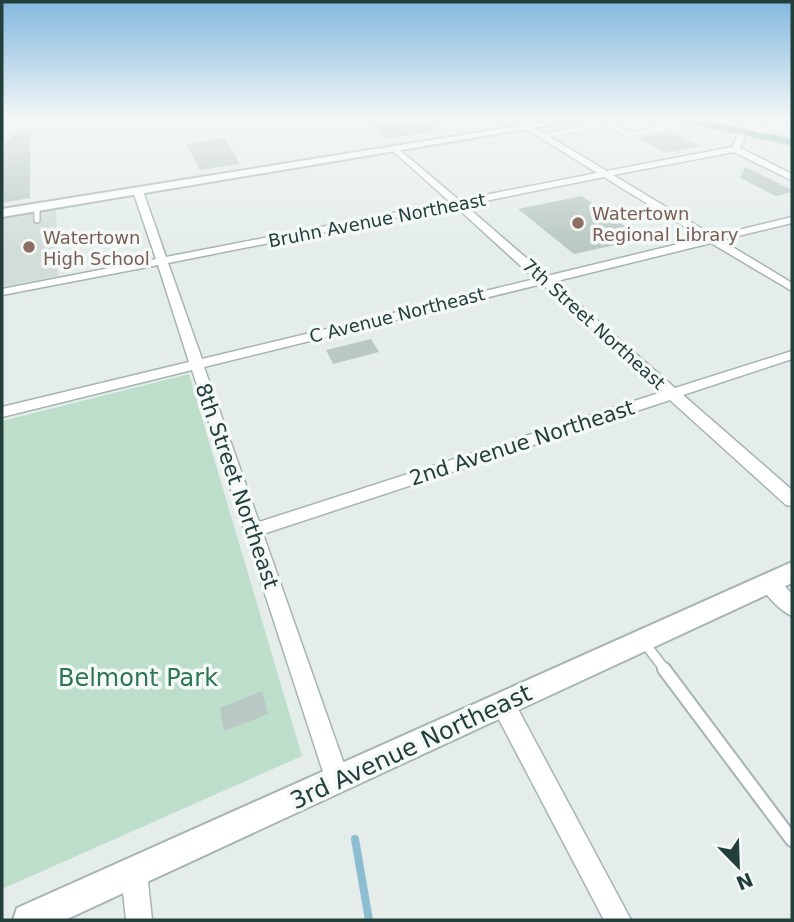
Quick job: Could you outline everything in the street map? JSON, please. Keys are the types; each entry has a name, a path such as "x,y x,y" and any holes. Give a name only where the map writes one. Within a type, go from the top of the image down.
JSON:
{"street":[{"path":"2,213 322,161"},
{"name":"7th Street Northeast","path":"410,161 792,500"},
{"path":"584,161 792,288"},
{"name":"Bruhn Avenue Northeast","path":"2,292 676,161"},
{"path":"759,161 792,177"},
{"name":"8th Street Northeast","path":"138,191 338,780"},
{"name":"C Avenue Northeast","path":"2,412 792,220"},
{"name":"2nd Avenue Northeast","path":"252,531 792,355"},
{"path":"780,577 792,607"},
{"name":"3rd Avenue Northeast","path":"29,920 780,577"},
{"path":"503,704 618,920"},
{"path":"134,873 138,920"}],"lane":[{"path":"37,207 37,220"},
{"path":"643,640 792,840"}],"shaded area":[{"name":"Watertown High School","path":"56,209 58,276 2,287 2,218"}],"green space":[{"name":"Belmont Park","path":"189,374 302,756 2,889 2,421"}],"building":[{"path":"2,161 30,161 30,198 2,203"},
{"path":"195,161 238,161 240,164 200,170"},
{"path":"745,167 792,192 776,196 740,178"},
{"name":"Watertown Regional Library","path":"582,196 643,239 574,254 518,209"},
{"path":"371,339 379,352 333,364 326,350"},
{"path":"262,691 268,714 224,731 220,708"}],"waterway":[{"path":"355,839 369,920"}],"place":[{"name":"Watertown Regional Library","path":"578,223"},
{"name":"Watertown High School","path":"29,247"}]}
